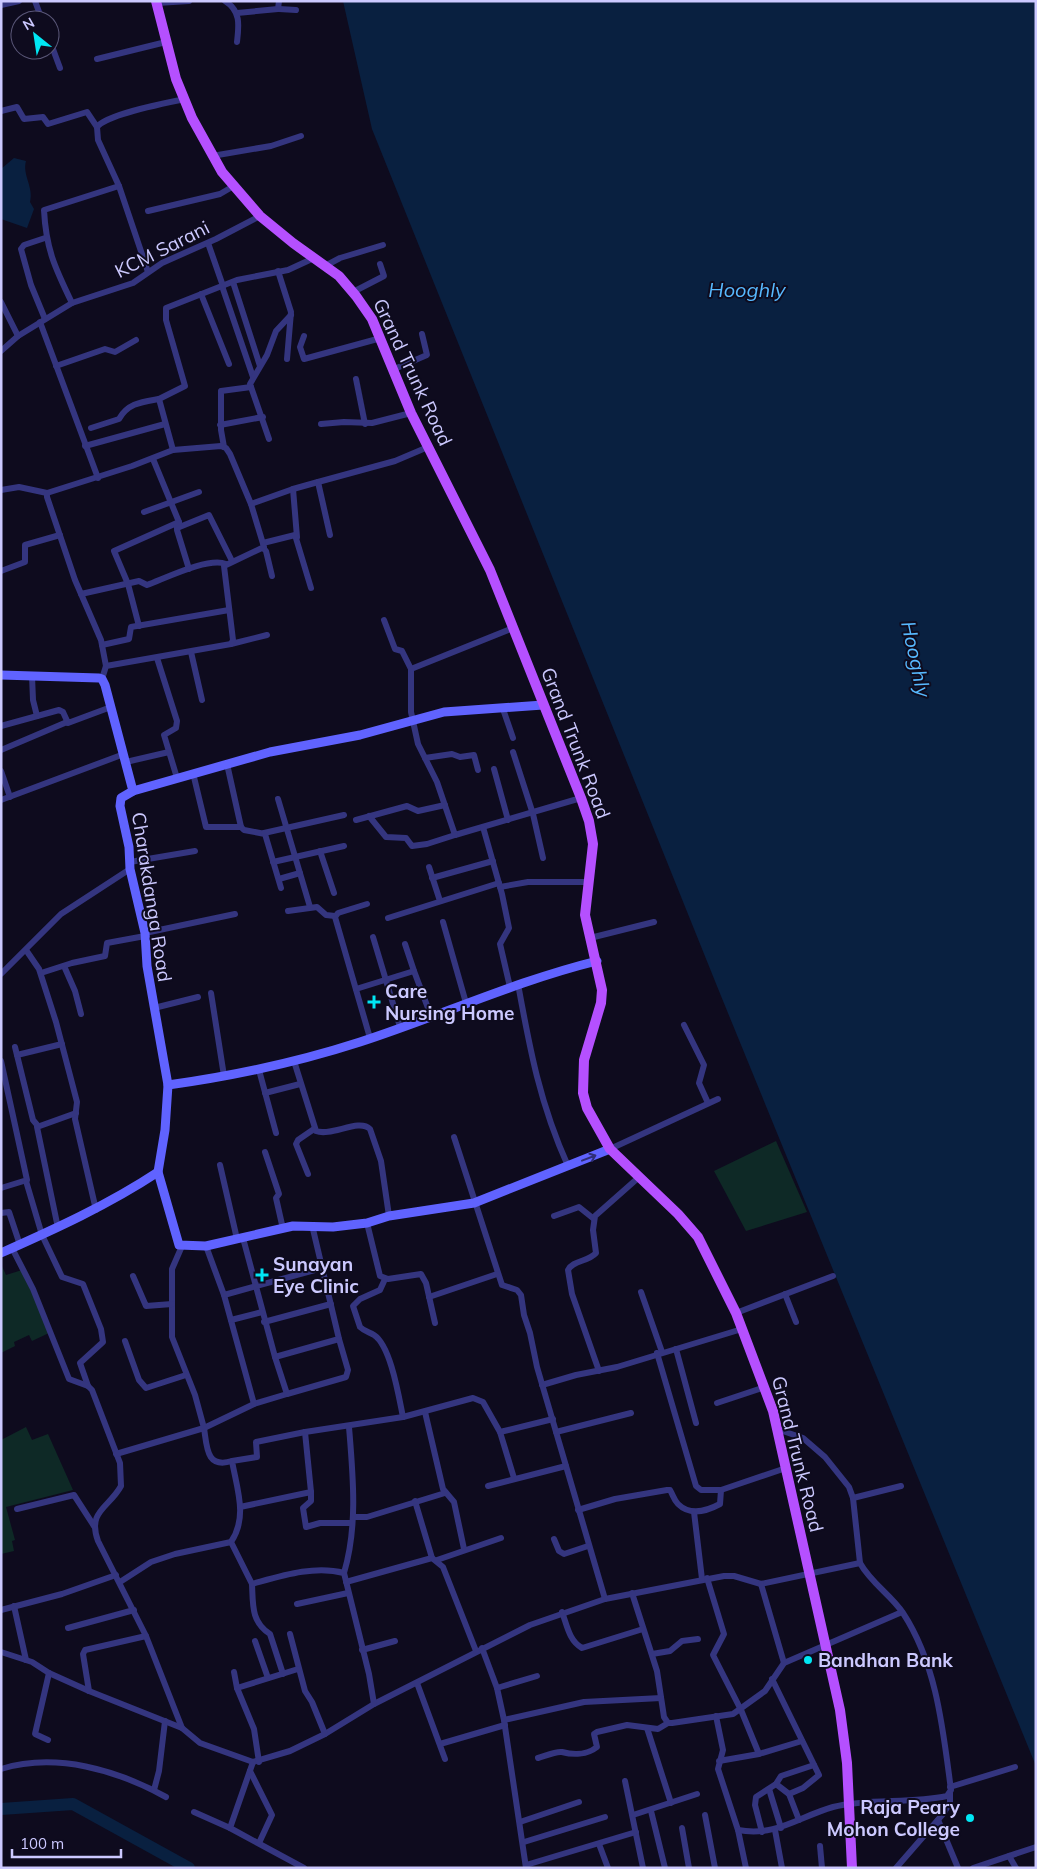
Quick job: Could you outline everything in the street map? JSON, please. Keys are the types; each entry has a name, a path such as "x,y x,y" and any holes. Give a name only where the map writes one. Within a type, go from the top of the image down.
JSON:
{"main road":[{"name":"Grand Trunk Road","path":"157,2 166,42 184,99 212,156 232,187 260,216 340,276 353,292 380,338 410,413 490,570 581,798 593,839 585,915 602,990 602,1003 584,1060 583,1093 591,1119 610,1149 638,1178 678,1214 698,1237 736,1312 765,1387 777,1428 827,1646 844,1735 850,1804 852,1868"}],"street":[{"path":"2,4 19,1"},
{"path":"157,2 189,1"},
{"path":"225,1 237,13 239,21 237,42"},
{"path":"279,1 279,9"},
{"path":"237,13 279,9 296,10"},
{"path":"97,59 166,42"},
{"path":"57,60 60,68"},
{"path":"97,128 100,123 120,116 184,99"},
{"path":"1,111 17,107 24,119 42,117 48,124 87,112 97,128 98,140 119,186 148,272"},
{"path":"212,156 271,146 301,136"},
{"path":"72,303 55,269 45,238 44,210 119,186"},
{"path":"148,211 220,194 232,187"},
{"name":"KCM Sarani","path":"1,351 18,336 72,303 133,283 162,263 208,243 260,216"},
{"path":"45,238 24,245 21,249 56,366 84,446 98,478"},
{"path":"208,243 253,377"},
{"path":"325,266 340,258 383,245"},
{"path":"92,428 119,419 126,410 136,403 159,399 185,386 166,320 165,310 171,304 233,282 294,268 314,258"},
{"path":"353,292 384,276 380,264"},
{"path":"278,271 291,315 287,359"},
{"path":"233,282 260,366"},
{"path":"201,294 230,364"},
{"path":"1,302 18,336"},
{"path":"269,439 263,417 251,388 253,377 267,355 276,331 291,315"},
{"path":"392,370 427,355 422,334"},
{"path":"304,336 300,346 304,359 380,338"},
{"path":"56,366 105,349 115,352 136,340"},
{"path":"356,379 364,424"},
{"path":"251,388 221,390 220,425 224,447 230,454 251,504 272,576"},
{"path":"159,399 173,450"},
{"path":"321,424 344,422 364,424 410,413"},
{"path":"220,425 263,417"},
{"path":"84,446 165,424"},
{"path":"1,490 19,487 47,493 98,478 173,450 224,447"},
{"path":"251,504 293,489 395,461 428,447"},
{"path":"153,459 171,502 189,569"},
{"path":"318,482 330,535"},
{"path":"293,489 297,538 311,588"},
{"path":"144,512 199,492"},
{"path":"1,675 102,679 106,666 102,644 81,594 47,493"},
{"path":"139,626 128,584 115,550 178,525 210,515 229,562"},
{"path":"231,644 233,640 224,568 229,562 292,534 297,538"},
{"path":"1,571 25,562 25,545 60,535"},
{"path":"81,594 141,581 147,585 189,569 217,562 229,562"},
{"path":"102,644 129,639 130,628 229,610"},
{"path":"384,620 395,649 402,650 411,669 413,721 425,758 445,805 454,835"},
{"path":"411,669 514,628"},
{"path":"106,666 191,652 267,635"},
{"path":"191,652 202,700"},
{"path":"157,658 178,724 175,728 164,734 177,778"},
{"path":"32,676 33,700 37,716"},
{"name":"Charakdanga Road","path":"102,679 112,707 134,791 122,798 120,806 129,847 130,866 145,934 147,966 168,1085 165,1130 158,1172"},
{"path":"134,791 270,752 360,735 452,710 544,706"},
{"path":"1,750 67,722 112,707"},
{"path":"503,708 513,738"},
{"path":"1,726 61,711 67,722"},
{"path":"1,800 125,758 169,752"},
{"path":"513,752 533,814 543,858"},
{"path":"425,758 452,754 460,757 474,755 478,770"},
{"path":"227,764 241,827"},
{"path":"494,769 508,820"},
{"path":"1,771 10,797"},
{"path":"194,773 206,827 241,827 244,830 264,833 344,816"},
{"path":"278,798 310,907"},
{"path":"369,816 386,837 407,838 412,846 427,844 483,826 533,814 581,798"},
{"path":"356,820 407,806 420,811 445,805"},
{"path":"483,826 509,928 500,944 514,986 540,1095 551,1127 568,1166"},
{"path":"264,833 281,888"},
{"path":"274,862 344,846"},
{"path":"1,974 61,914 130,866 195,850"},
{"path":"320,851 334,894"},
{"path":"432,878 493,861"},
{"path":"429,867 440,902"},
{"path":"278,879 300,873"},
{"path":"388,918 499,885 528,882 588,882"},
{"path":"288,911 317,907 326,915 335,916 367,904"},
{"path":"41,973 105,956 107,943 235,914"},
{"path":"335,916 370,1038"},
{"path":"443,922 466,1003"},
{"path":"590,938 654,922"},
{"path":"373,937 400,1027"},
{"path":"405,944 431,1016"},
{"path":"26,950 41,973 62,1044 77,1102 75,1119 96,1210"},
{"path":"168,1085 259,1070 294,1060 370,1038 557,971 597,962"},
{"path":"64,966 73,988 80,1014"},
{"path":"356,989 414,971"},
{"path":"211,993 224,1076"},
{"path":"154,1008 198,997"},
{"path":"684,1025 704,1065 699,1083 708,1103"},
{"path":"17,1055 62,1044"},
{"path":"15,1047 33,1120 38,1126 58,1228"},
{"path":"294,1060 314,1129 318,1132 324,1132 364,1124 370,1129 380,1161 389,1216"},
{"path":"1,1061 26,1181 42,1235 63,1278 83,1284 101,1329 102,1342 80,1363 88,1386 92,1390 122,1474 121,1486 100,1509 94,1526"},
{"path":"259,1070 276,1133"},
{"path":"265,1093 300,1084"},
{"path":"1,1254 96,1210 158,1172 175,1238 182,1246 206,1246 283,1228 312,1225 333,1227 367,1223 389,1216 474,1203 610,1149 718,1099"},
{"path":"38,1126 76,1113"},
{"path":"308,1174 296,1144 298,1140 314,1129"},
{"path":"454,1137 497,1274 502,1284 516,1290 521,1295 532,1350 605,1599"},
{"path":"265,1152 279,1194 276,1198 283,1228"},
{"path":"220,1165 264,1322 287,1394"},
{"path":"598,1370 572,1294 568,1270 573,1264 588,1259 596,1253 593,1230 594,1219 603,1207 638,1178"},
{"path":"1,1188 26,1181"},
{"path":"554,1216 579,1207 594,1219"},
{"path":"1,1213 9,1212 16,1247 69,1379 88,1386"},
{"path":"367,1223 379,1272 385,1278"},
{"path":"116,1454 204,1428 254,1404 346,1377 348,1370 312,1225"},
{"path":"182,1246 172,1269 172,1337 195,1394 204,1428 208,1454 211,1459 225,1463 257,1457 256,1442 305,1432 349,1427 403,1417 460,1400 478,1398 483,1402 500,1432 514,1478"},
{"path":"206,1246 224,1294 254,1404"},
{"path":"224,1294 322,1268"},
{"path":"385,1278 421,1274 435,1323"},
{"path":"429,1297 497,1274"},
{"path":"133,1276 146,1306 172,1304"},
{"path":"736,1312 833,1276"},
{"path":"385,1278 380,1290 360,1299 353,1306 360,1327 374,1335 385,1352 395,1381 403,1417"},
{"path":"641,1292 696,1486 701,1490 721,1490 786,1468"},
{"path":"785,1294 796,1322"},
{"path":"264,1322 331,1304"},
{"path":"231,1320 262,1312"},
{"path":"542,1384 617,1367 742,1329"},
{"path":"275,1356 339,1339"},
{"path":"125,1341 139,1380 146,1388 186,1375"},
{"path":"676,1349 696,1423"},
{"path":"717,1403 765,1387"},
{"path":"425,1412 445,1493 454,1502 464,1549"},
{"path":"556,1432 631,1413"},
{"path":"500,1432 552,1419"},
{"path":"349,1427 354,1484 349,1554 344,1574 374,1704"},
{"path":"777,1428 803,1438 825,1457 849,1487 853,1498 860,1563 870,1578 902,1612 916,1637 934,1685 950,1790 950,1803 938,1820 896,1868"},
{"path":"305,1432 311,1492 311,1501 303,1508 306,1527 320,1523 352,1520 445,1493"},
{"path":"120,1582 151,1562 175,1554 231,1542 238,1531 240,1507 232,1462"},
{"path":"488,1486 566,1466"},
{"path":"853,1498 901,1486"},
{"path":"578,1510 615,1498 670,1490 678,1504 688,1511 694,1512 720,1504 721,1490"},
{"path":"240,1507 311,1492"},
{"path":"17,1509 74,1495 94,1526 98,1541 134,1610 182,1728"},
{"path":"414,1501 435,1559 443,1567 497,1688 505,1722 526,1866 636,1832"},
{"path":"694,1512 704,1579 724,1634 723,1640 714,1650 713,1655 741,1710 759,1754"},
{"path":"346,1582 435,1559 501,1538"},
{"path":"554,1540 559,1551 564,1554 588,1546"},
{"path":"231,1542 252,1584 255,1616 262,1629 270,1634 283,1674"},
{"path":"230,1828 250,1770 256,1762 290,1750 325,1734 374,1704 479,1649 562,1612 605,1599 704,1579 734,1576 761,1584 860,1563"},
{"path":"252,1584 303,1572 332,1570 344,1574"},
{"path":"1,1610 62,1594 116,1575"},
{"path":"761,1584 784,1663"},
{"path":"297,1604 348,1593"},
{"path":"632,1593 652,1654 664,1717 668,1723"},
{"path":"14,1606 26,1660"},
{"path":"68,1628 134,1610"},
{"path":"562,1612 571,1638 575,1644 582,1648 643,1629"},
{"path":"538,1758 562,1752 573,1754 594,1750 596,1747 594,1734 597,1732 627,1725 632,1727 641,1725 647,1728 658,1729 668,1723 726,1716 741,1710 765,1692 784,1663 902,1612"},
{"path":"290,1634 306,1695 312,1702 325,1734"},
{"path":"89,1691 83,1654 85,1650 146,1636"},
{"path":"652,1654 670,1651 682,1641 698,1639"},
{"path":"255,1641 268,1678"},
{"path":"362,1650 395,1642"},
{"path":"1,1652 26,1660 49,1673 89,1691 182,1728 200,1744 256,1762"},
{"path":"236,1688 298,1669"},
{"path":"234,1672 236,1688 254,1729 256,1762"},
{"path":"48,1740 35,1734 49,1673"},
{"path":"497,1688 537,1676"},
{"path":"772,1679 819,1775 803,1788 789,1794"},
{"path":"417,1683 444,1759"},
{"path":"440,1744 505,1722 584,1702 661,1698"},
{"path":"716,1716 723,1750 719,1762 720,1779 738,1830 746,1868"},
{"path":"154,1790 160,1771 165,1721"},
{"path":"647,1728 671,1803"},
{"path":"719,1762 759,1754 802,1741"},
{"path":"1,1769 26,1762 67,1763 120,1776 166,1797"},
{"path":"762,1832 754,1801 776,1784 778,1778 787,1773 814,1765"},
{"path":"738,1830 762,1832 778,1829 832,1808 850,1804 906,1802 941,1797 950,1790 1015,1767"},
{"path":"250,1770 272,1814 259,1843"},
{"path":"625,1781 643,1868"},
{"path":"776,1784 789,1794 800,1820"},
{"path":"769,1789 778,1829 782,1868"},
{"path":"633,1815 651,1811 697,1794"},
{"path":"520,1822 579,1802"},
{"path":"651,1811 664,1868"},
{"path":"194,1812 230,1828 304,1868"},
{"path":"705,1814 715,1868"},
{"path":"524,1842 605,1817"},
{"path":"938,1820 958,1868"},
{"path":"682,1828 689,1868"},
{"path":"599,1844 608,1868"},
{"path":"820,1846 822,1868"},
{"path":"973,1868 1036,1847"},
{"path":"1009,1856 1016,1868"}],"green space":[{"path":"776,1141 807,1212 746,1231 714,1171"},
{"path":"1,1264 6,1275 22,1270 49,1333 32,1341 29,1335 14,1342 15,1346 1,1353"},
{"path":"26,1427 32,1440 48,1434 73,1490 6,1507 15,1540 12,1541 14,1551 1,1554 1,1440"}],"water":[{"name":"Hooghly","path":"343,1 1036,1 1036,1766 719,991 372,129"},
{"path":"14,158 26,161 30,202 34,209 27,228 1,219 1,169"}],"waterway":[{"path":"1,1809 73,1804 189,1868"}],"place":[{"name":"Care Nursing Home","path":"374,1002"},
{"name":"Sunayan Eye Clinic","path":"262,1275"},
{"name":"Bandhan Bank","path":"808,1660"},
{"name":"Raja Peary Mohon College","path":"970,1818"}]}
